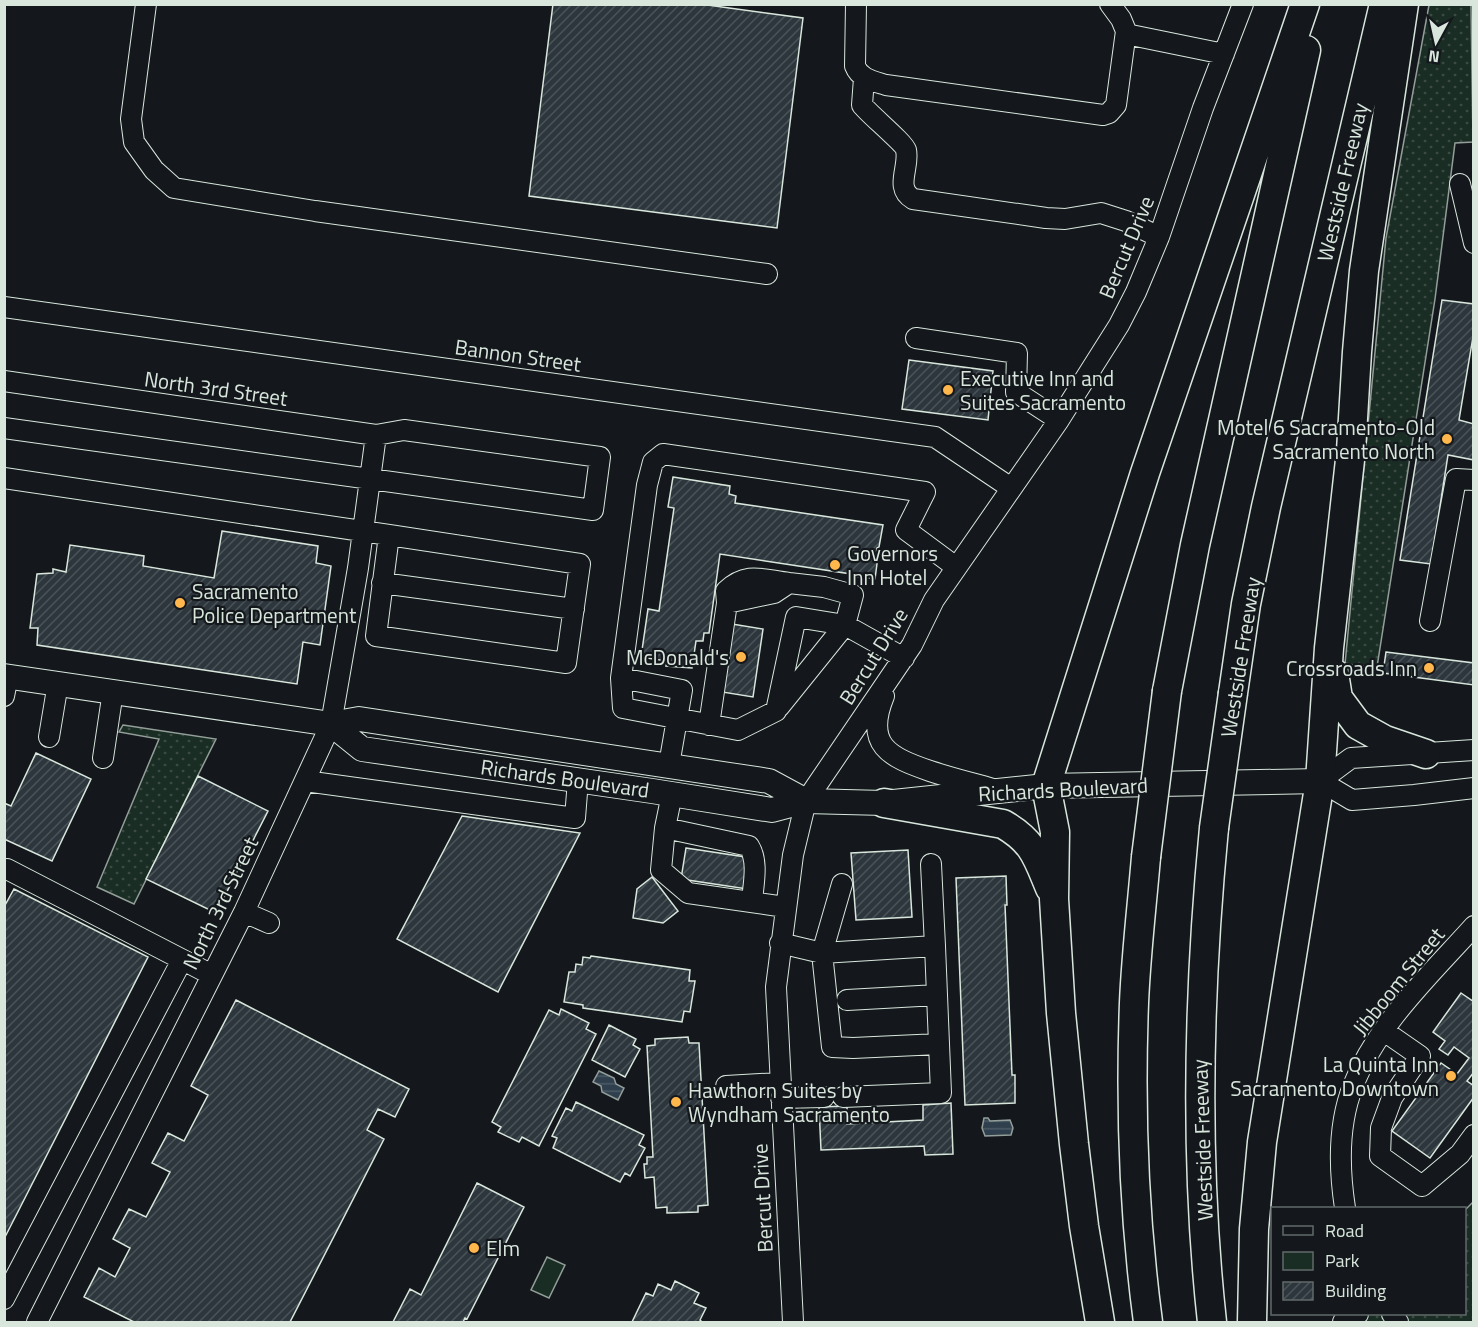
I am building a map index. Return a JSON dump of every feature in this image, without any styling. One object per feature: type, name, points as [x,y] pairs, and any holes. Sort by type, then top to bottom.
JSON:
[{"type":"highway","points":[[1100,1323],[1084,1226],[1074,1144],[1061,1013],[1054,899],[1055,832],[1046,786],[1145,473],[1305,4]]},
{"type":"highway","points":[[1148,1323],[1136,1197],[1133,1099],[1134,1001],[1146,857],[1167,691],[1195,545],[1317,4]]},
{"type":"highway","name":"Westside Freeway","points":[[1212,1323],[1201,1173],[1199,1085],[1205,915],[1214,828],[1246,604],[1266,507],[1384,4]]},
{"type":"highway","points":[[1252,1323],[1254,1229],[1262,1142],[1320,781],[1329,648],[1351,451],[1364,271],[1404,4]]},
{"type":"highway","points":[[1329,648],[1338,698],[1358,725],[1385,740],[1426,754]]},
{"type":"highway","points":[[884,803],[1003,824],[1019,833],[1029,843],[1037,857],[1054,899]]},
{"type":"main road","name":"Richards Boulevard","points":[[6,682],[58,683],[331,724],[359,719],[669,765],[769,781],[806,801]]},
{"type":"main road","name":"Richards Boulevard","points":[[331,724],[362,749],[772,810],[806,801],[884,803],[1046,786],[1320,781]]},
{"type":"street","points":[[146,4],[131,119],[134,142],[154,170],[174,188],[315,211],[768,274]]},
{"type":"street","points":[[856,4],[855,66],[864,78],[886,85],[1103,115],[1109,113],[1116,105],[1126,34],[1121,19],[1110,4]]},
{"type":"street","name":"Bercut Drive","points":[[793,1323],[776,987],[793,855],[806,801],[912,645],[934,600],[1059,420],[1119,325],[1160,237],[1203,108],[1243,4]]},
{"type":"street","points":[[1126,34],[1224,54]]},
{"type":"street","points":[[864,78],[862,105],[904,146],[906,152],[903,188],[913,199],[1046,218],[1065,219],[1101,213],[1126,221],[1160,237]]},
{"type":"street","points":[[1460,184],[1473,243]]},
{"type":"street","name":"Bannon Street","points":[[4,307],[935,437],[1011,488]]},
{"type":"street","points":[[916,338],[1017,353],[1016,392],[1059,420]]},
{"type":"street","name":"North 3rd Street","points":[[4,381],[376,435],[364,530],[331,724],[244,912],[37,1323]]},
{"type":"street","points":[[4,428],[592,510],[600,457],[404,430],[376,435]]},
{"type":"street","points":[[709,725],[727,603],[726,591],[734,583],[747,578],[825,587],[853,594],[845,625],[776,711],[738,730],[709,725],[623,708],[621,678],[647,484],[653,462],[663,454],[925,492],[906,530],[956,567]]},
{"type":"street","points":[[4,478],[364,530],[580,564],[566,663],[376,636],[389,535]]},
{"type":"street","points":[[1430,621],[1456,479],[1473,480]]},
{"type":"street","points":[[382,583],[574,609]]},
{"type":"street","points":[[776,711],[796,617],[845,625],[899,664],[881,704],[877,720],[878,732],[884,747],[903,762],[995,790]]},
{"type":"street","points":[[621,678],[682,690],[669,765]]},
{"type":"street","points":[[49,737],[58,683]]},
{"type":"street","points":[[102,758],[113,691]]},
{"type":"street","points":[[1473,750],[1351,758],[1320,781],[1352,800],[1473,788]]},
{"type":"street","points":[[305,781],[575,818],[578,780]]},
{"type":"street","points":[[672,794],[665,828],[661,870],[688,893],[785,908]]},
{"type":"street","points":[[665,828],[749,846],[753,853],[754,868],[752,902]]},
{"type":"street","points":[[726,1086],[834,1097],[940,1093],[931,864]]},
{"type":"street","points":[[7,869],[212,975]]},
{"type":"street","points":[[842,884],[822,953],[832,1047],[939,1044]]},
{"type":"street","points":[[244,912],[269,923]]},
{"type":"street","name":"Jibboom Street","points":[[1345,1207],[1341,1167],[1346,1113],[1353,1086],[1384,1030],[1473,926]]},
{"type":"street","points":[[780,943],[822,953],[935,945]]},
{"type":"street","points":[[4,1299],[182,960]]},
{"type":"street","points":[[847,1000],[937,995]]},
{"type":"street","points":[[1384,1030],[1420,1056],[1392,1098],[1381,1128],[1380,1156],[1422,1186],[1460,1154],[1473,1135]]},
{"type":"street","points":[[1343,1323],[1346,1317],[1355,1315]]},
{"type":"green space","points":[[1429,5],[1471,5],[1473,142],[1455,143],[1435,299],[1377,667],[1345,664],[1386,238]]},
{"type":"green space","points":[[123,725],[216,739],[134,904],[97,887],[159,739],[119,732]]},
{"type":"green space","points":[[1473,1202],[1473,1322],[1339,1322],[1348,1315],[1466,1315],[1466,1209]]},
{"type":"green space","points":[[547,1257],[565,1265],[549,1298],[531,1290]]},
{"type":"water","points":[[599,1071],[614,1078],[616,1084],[624,1088],[618,1100],[602,1092],[601,1086],[593,1082]]},
{"type":"water","points":[[984,1118],[990,1121],[1010,1120],[1013,1128],[1011,1135],[985,1136],[982,1128]]},
{"type":"building","points":[[553,4],[700,4],[803,18],[777,228],[529,196]]},
{"type":"building","name":"Motel 6 Sacramento-Old Sacramento North","points":[[1442,300],[1474,304],[1474,331],[1459,420],[1474,424],[1474,460],[1448,455],[1431,564],[1400,560]]},
{"type":"building","name":"Executive Inn and Suites Sacramento","points":[[909,360],[993,371],[988,420],[902,409]]},
{"type":"building","name":"Governors Inn Hotel","points":[[673,477],[730,486],[729,494],[736,496],[735,503],[883,525],[877,548],[875,579],[720,554],[709,633],[704,633],[703,641],[696,641],[692,668],[666,666],[667,661],[641,657],[648,609],[659,611],[674,508],[668,507]]},
{"type":"building","name":"Sacramento Police Department","points":[[222,531],[318,546],[316,563],[331,566],[320,645],[303,642],[297,684],[37,645],[38,628],[30,628],[37,574],[53,573],[53,569],[66,572],[70,545],[144,556],[143,566],[214,578]]},
{"type":"building","name":"McDonald's","points":[[732,624],[763,629],[753,697],[722,692]]},
{"type":"building","name":"Crossroads Inn","points":[[1386,652],[1474,663],[1474,685],[1383,673]]},
{"type":"building","points":[[36,753],[91,779],[52,861],[4,839],[4,803],[11,806]]},
{"type":"building","points":[[198,776],[268,811],[216,913],[146,879]]},
{"type":"building","points":[[462,816],[580,833],[498,992],[397,939]]},
{"type":"building","points":[[686,848],[752,858],[747,889],[681,879]]},
{"type":"building","points":[[908,850],[912,917],[856,920],[851,853]]},
{"type":"building","points":[[1006,876],[1007,905],[1005,905],[1015,1103],[965,1105],[956,878]]},
{"type":"building","points":[[652,877],[678,911],[663,923],[633,918],[637,889]]},
{"type":"building","points":[[14,889],[148,957],[4,1239],[4,907]]},
{"type":"building","name":"Hawthorn Suites by Wyndham Sacramento","points":[[591,956],[690,970],[689,981],[695,981],[690,1012],[684,1011],[682,1022],[583,1008],[583,1005],[564,1002],[569,972],[575,972],[576,964],[582,965],[583,957],[590,958]]},
{"type":"building","points":[[1461,993],[1474,1002],[1474,1072],[1467,1081],[1474,1086],[1474,1097],[1430,1158],[1392,1131],[1441,1063],[1457,1074],[1469,1058],[1454,1047],[1448,1055],[1439,1049],[1445,1041],[1433,1032]]},
{"type":"building","points":[[236,1000],[409,1089],[395,1117],[378,1109],[367,1130],[384,1139],[290,1322],[134,1322],[84,1297],[99,1268],[115,1277],[130,1248],[113,1239],[129,1209],[146,1217],[170,1172],[152,1163],[168,1133],[184,1141],[208,1095],[191,1086]]},
{"type":"building","points":[[561,1009],[589,1023],[586,1029],[596,1034],[539,1146],[522,1137],[519,1142],[498,1132],[501,1127],[492,1122],[549,1010],[559,1015]]},
{"type":"building","name":"Hawthorn Suites by Wyndham Sacramento","points":[[609,1025],[636,1039],[633,1045],[640,1049],[625,1077],[592,1060]]},
{"type":"building","name":"Hawthorn Suites by Wyndham Sacramento","points":[[688,1037],[689,1043],[699,1043],[708,1205],[698,1206],[698,1212],[667,1213],[667,1207],[656,1208],[654,1177],[645,1178],[644,1164],[647,1164],[647,1157],[653,1157],[647,1046],[655,1045],[655,1039]]},
{"type":"building","name":"Hawthorn Suites by Wyndham Sacramento","points":[[576,1102],[644,1135],[639,1145],[645,1148],[630,1176],[625,1173],[620,1182],[553,1148],[557,1138],[552,1136],[566,1108],[572,1111]]},
{"type":"building","points":[[951,1103],[953,1154],[925,1155],[924,1146],[821,1150],[819,1107],[847,1106],[847,1124],[923,1120],[923,1105]]},
{"type":"building","name":"Elm","points":[[477,1183],[524,1207],[467,1319],[465,1318],[463,1322],[393,1322],[410,1289],[421,1295]]},
{"type":"building","points":[[675,1281],[699,1293],[694,1303],[706,1308],[700,1320],[702,1322],[632,1322],[646,1293],[653,1296],[658,1284],[671,1290]]},
{"type":"place","name":"Executive Inn and Suites Sacramento","points":[[948,390]]},
{"type":"place","name":"Motel 6 Sacramento-Old Sacramento North","points":[[1447,439]]},
{"type":"place","name":"Governors Inn Hotel","points":[[835,565]]},
{"type":"place","name":"Sacramento Police Department","points":[[180,603]]},
{"type":"place","name":"McDonald's","points":[[741,657]]},
{"type":"place","name":"Crossroads Inn","points":[[1429,668]]},
{"type":"place","name":"La Quinta Inn Sacramento Downtown","points":[[1451,1076]]},
{"type":"place","name":"Hawthorn Suites by Wyndham Sacramento","points":[[676,1102]]},
{"type":"place","name":"Elm","points":[[474,1248]]}]
